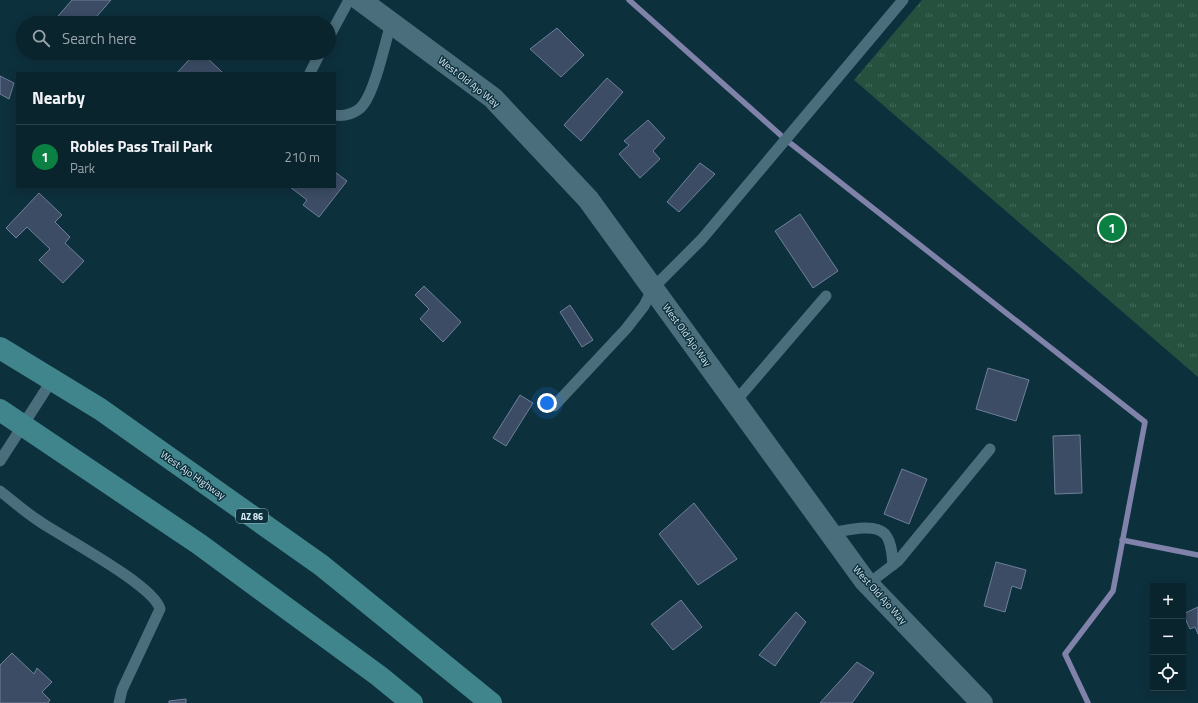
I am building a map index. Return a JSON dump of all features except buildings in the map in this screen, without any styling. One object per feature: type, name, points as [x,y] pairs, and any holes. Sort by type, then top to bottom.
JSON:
[{"type":"main road","name":"West Ajo Highway","points":[[0,348],[100,409],[321,565],[491,703]]},
{"type":"main road","points":[[0,410],[199,544],[379,676],[412,703]]},
{"type":"street","name":"West Old Ajo Way","points":[[360,0],[493,98],[588,199],[868,584],[982,703]]},
{"type":"lane","points":[[336,24],[349,0]]},
{"type":"lane","points":[[554,406],[626,329],[644,306],[653,288],[702,238],[903,0]]},
{"type":"lane","points":[[336,115],[352,114],[362,106],[371,87],[391,23]]},
{"type":"lane","points":[[310,72],[316,60]]},
{"type":"lane","points":[[735,402],[826,296]]},
{"type":"lane","points":[[0,461],[52,380]]},
{"type":"lane","points":[[868,584],[893,565],[927,527],[990,449]]},
{"type":"lane","points":[[0,491],[39,521],[74,541],[137,584],[159,603],[160,609],[122,690],[119,703]]},
{"type":"lane","points":[[830,533],[871,528],[886,534],[891,547],[893,565]]},
{"type":"green space","points":[[922,0],[1198,0],[1198,377],[854,80]]},
{"type":"waterway","points":[[629,0],[785,139],[1145,422],[1113,591],[1065,654],[1088,703]]},
{"type":"waterway","points":[[1122,540],[1198,555]]},
{"type":"place","name":"Robles Pass Trail Park","points":[[1112,228]]}]
